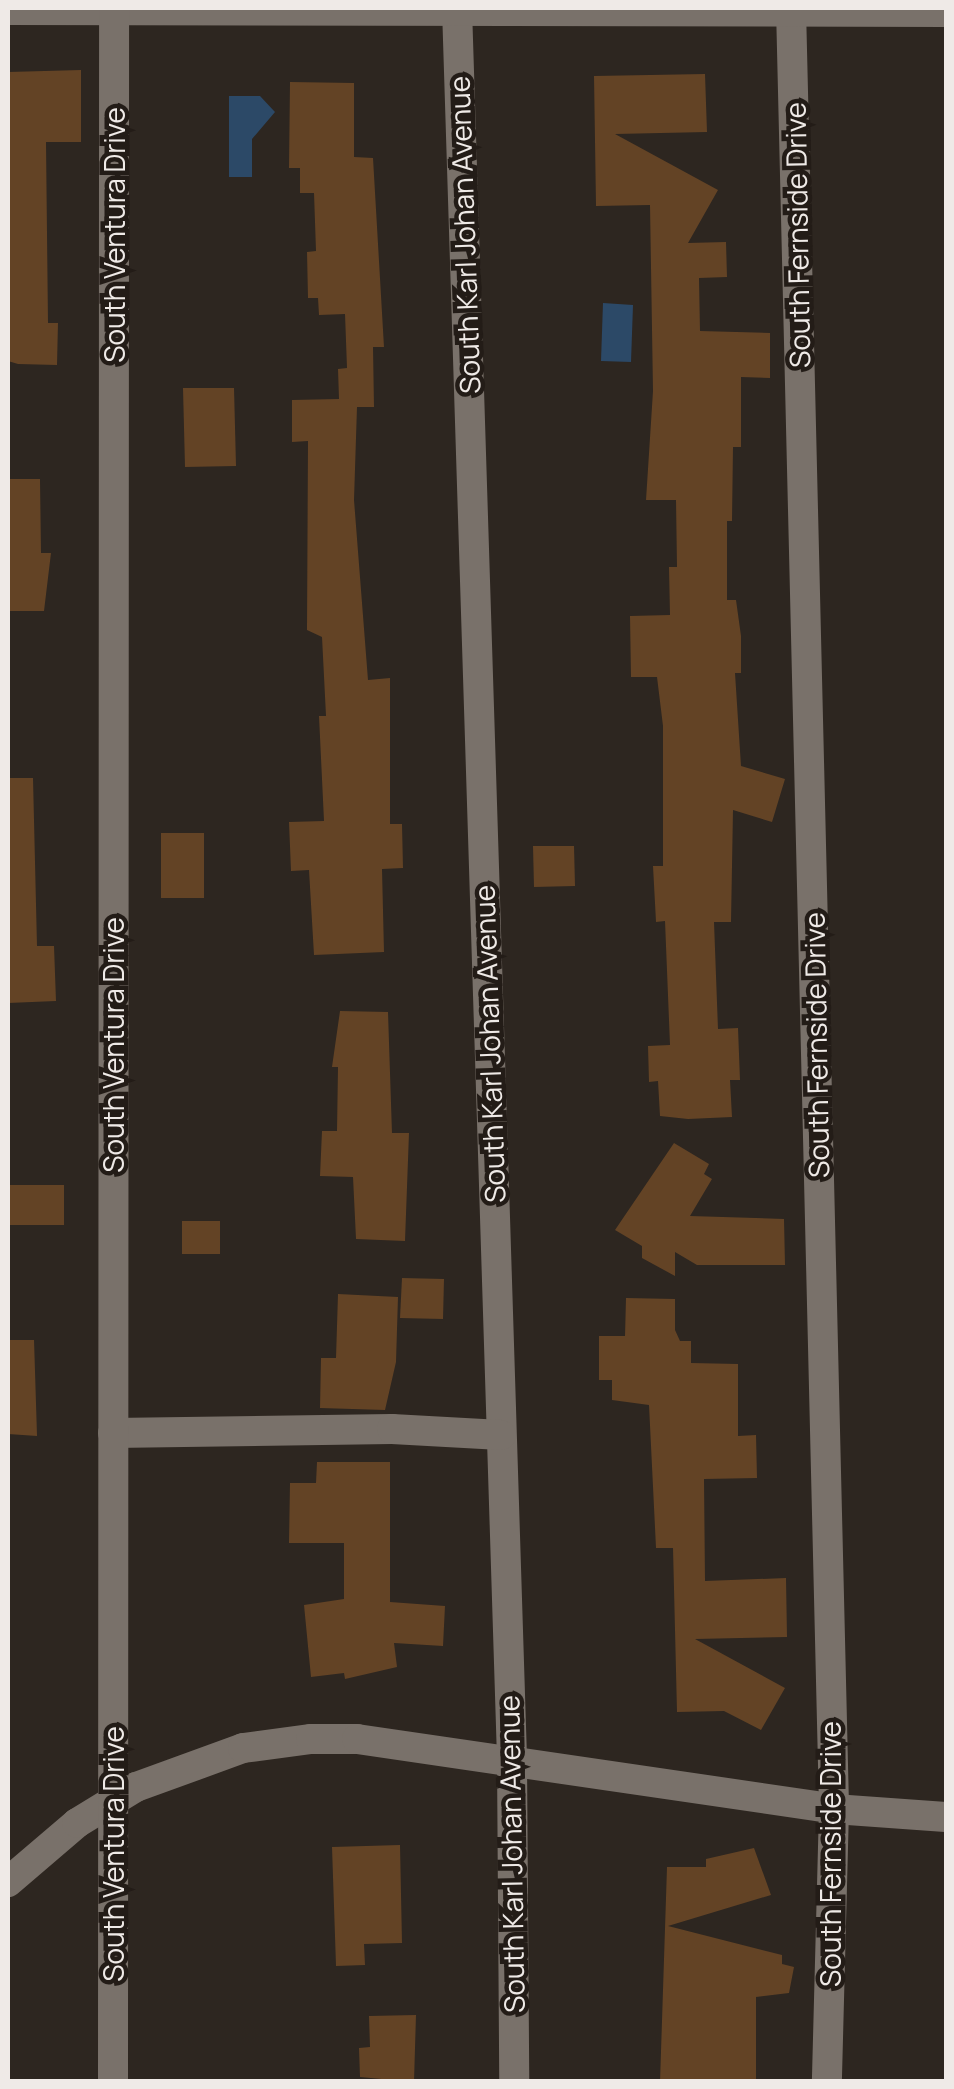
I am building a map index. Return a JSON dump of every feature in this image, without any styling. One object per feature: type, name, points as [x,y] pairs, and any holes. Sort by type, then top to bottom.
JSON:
[{"type":"street","name":"South Karl Johan Avenue","points":[[457,8],[512,1759],[514,2082]]},
{"type":"street","name":"South Ventura Drive","points":[[112,2082],[114,9]]},
{"type":"street","points":[[8,10],[946,12]]},
{"type":"street","name":"South Fernside Drive","points":[[791,10],[834,1808],[827,2082]]},
{"type":"street","points":[[113,1433],[392,1429],[502,1435]]},
{"type":"street","points":[[8,1882],[113,1800],[199,1761],[311,1740],[512,1759],[834,1808],[946,1817]]},
{"type":"water","points":[[229,96],[260,96],[275,112],[252,139],[252,177],[229,177]]},
{"type":"water","points":[[603,303],[633,305],[631,362],[601,361]]},
{"type":"building","points":[[81,70],[81,142],[46,142],[48,323],[58,323],[57,365],[18,364],[8,361],[8,72]]},
{"type":"building","points":[[705,74],[707,132],[615,134],[718,190],[688,243],[726,242],[727,277],[699,278],[700,331],[770,333],[770,378],[741,377],[741,447],[733,447],[732,521],[727,521],[727,600],[736,600],[741,636],[741,673],[735,673],[741,766],[785,779],[772,822],[733,810],[731,922],[714,922],[718,1029],[738,1028],[740,1080],[730,1080],[732,1117],[688,1119],[660,1116],[658,1081],[649,1082],[648,1046],[670,1045],[665,921],[656,922],[653,866],[663,866],[663,726],[657,677],[631,677],[630,616],[670,615],[669,567],[677,567],[676,500],[646,500],[653,391],[650,205],[596,206],[594,76]]},
{"type":"building","points":[[290,82],[354,83],[354,157],[373,158],[384,347],[373,347],[374,407],[357,407],[354,500],[368,680],[390,678],[390,824],[402,824],[403,868],[382,869],[384,952],[314,955],[309,870],[291,871],[289,822],[324,821],[319,716],[326,716],[322,637],[307,630],[308,441],[292,442],[292,400],[339,399],[338,369],[347,368],[345,314],[319,315],[318,298],[308,298],[307,252],[316,251],[314,193],[300,193],[300,168],[289,168]]},
{"type":"building","points":[[183,388],[234,388],[236,466],[185,467]]},
{"type":"building","points":[[10,479],[40,479],[41,553],[51,553],[44,611],[8,611]]},
{"type":"building","points":[[8,778],[33,778],[37,946],[54,946],[56,1001],[8,1003]]},
{"type":"building","points":[[161,833],[204,833],[204,898],[161,898]]},
{"type":"building","points":[[533,846],[574,846],[575,886],[534,887]]},
{"type":"building","points":[[340,1011],[388,1012],[392,1133],[409,1133],[405,1241],[356,1239],[353,1177],[320,1176],[322,1131],[337,1131],[338,1067],[332,1067]]},
{"type":"building","points":[[674,1143],[709,1164],[704,1174],[712,1179],[690,1216],[784,1219],[785,1265],[697,1265],[675,1252],[675,1276],[642,1258],[642,1246],[615,1230]]},
{"type":"building","points":[[8,1185],[64,1185],[64,1225],[8,1225]]},
{"type":"building","points":[[182,1221],[220,1221],[220,1254],[182,1254]]},
{"type":"building","points":[[402,1278],[444,1279],[443,1319],[400,1318]]},
{"type":"building","points":[[338,1294],[398,1297],[396,1362],[385,1410],[320,1408],[321,1358],[336,1358]]},
{"type":"building","points":[[626,1298],[675,1299],[675,1330],[680,1341],[691,1341],[691,1363],[738,1364],[738,1436],[756,1435],[757,1478],[704,1479],[705,1581],[786,1578],[787,1637],[695,1639],[785,1688],[761,1730],[724,1711],[677,1712],[673,1548],[656,1548],[649,1405],[612,1400],[612,1380],[599,1380],[599,1336],[625,1336]]},
{"type":"building","points":[[8,1340],[34,1340],[37,1436],[8,1434]]},
{"type":"building","points":[[317,1462],[390,1462],[390,1602],[445,1606],[443,1646],[394,1643],[397,1667],[345,1679],[344,1673],[311,1677],[304,1605],[344,1599],[344,1543],[289,1543],[290,1483],[316,1483]]},
{"type":"building","points":[[400,1845],[402,1943],[364,1944],[365,1965],[336,1966],[332,1847]]},
{"type":"building","points":[[754,1848],[771,1895],[668,1926],[782,1955],[782,1964],[794,1967],[789,1993],[756,1997],[756,2082],[660,2082],[667,1867],[706,1867],[706,1859]]},
{"type":"building","points":[[416,2015],[414,2082],[360,2077],[359,2048],[370,2047],[369,2016]]}]
